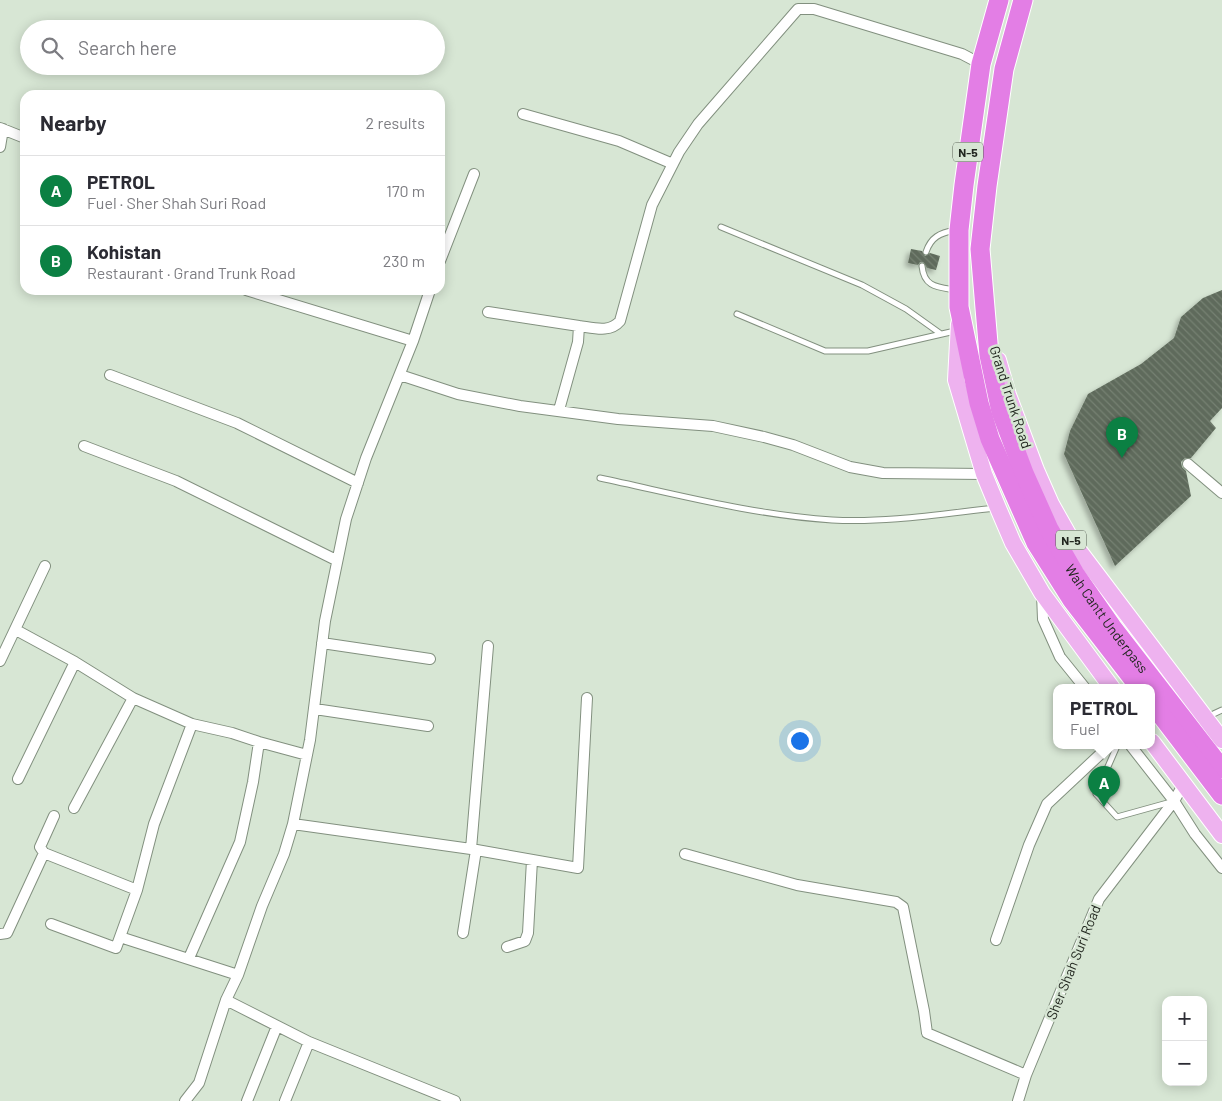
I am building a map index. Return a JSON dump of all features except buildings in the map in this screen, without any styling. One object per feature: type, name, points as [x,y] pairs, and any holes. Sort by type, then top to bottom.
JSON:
[{"type":"highway","name":"N-5","points":[[958,299],[958,230],[981,64],[999,0]]},
{"type":"highway","name":"Grand Trunk Road","points":[[984,307],[980,249],[986,186],[1004,69],[1023,0]]},
{"type":"highway","points":[[981,64],[1004,69]]},
{"type":"highway","name":"Wah Cantt Underpass","points":[[958,299],[979,403],[990,439],[1036,543],[1072,600],[1137,684]]},
{"type":"highway","name":"Wah Cantt Underpass","points":[[984,307],[989,354],[1001,412],[1024,473],[1049,529],[1075,574],[1112,627],[1222,769]]},
{"type":"highway","points":[[1155,707],[1222,795]]},
{"type":"main road","name":"N-5","points":[[958,299],[956,380],[984,474],[1013,543],[1042,593],[1109,684]]},
{"type":"main road","name":"Grand Trunk Road","points":[[984,307],[1008,395],[1051,504],[1073,543],[1222,740]]},
{"type":"main road","points":[[1155,746],[1222,835]]},
{"type":"street","points":[[488,312],[579,326],[607,329],[615,327],[620,321],[652,205],[674,164],[698,124],[798,9],[814,9],[851,20],[962,54],[981,64]]},
{"type":"street","points":[[523,114],[619,141],[674,164]]},
{"type":"street","points":[[0,147],[2,129],[20,136]]},
{"type":"street","points":[[445,247],[474,174]]},
{"type":"street","points":[[263,295],[413,340]]},
{"type":"street","points":[[185,1101],[198,1082],[226,1000],[238,975],[262,906],[284,854],[293,824],[307,756],[315,709],[322,644],[336,560],[346,519],[428,295]]},
{"type":"street","points":[[559,410],[578,342],[579,326]]},
{"type":"street","points":[[110,375],[237,423],[358,483]]},
{"type":"street","points":[[400,375],[458,394],[520,406],[618,419],[713,426],[764,436],[850,467],[883,473],[984,474]]},
{"type":"street","points":[[84,446],[176,481],[336,560]]},
{"type":"street","points":[[1188,464],[1222,494]]},
{"type":"street","points":[[0,661],[3,649],[16,630],[45,566]]},
{"type":"street","points":[[1042,593],[1043,619],[1060,657],[1082,684]]},
{"type":"street","points":[[16,630],[75,662],[133,698],[192,724],[232,733],[307,756]]},
{"type":"street","points":[[322,644],[430,659]]},
{"type":"street","points":[[463,932],[473,850],[488,646]]},
{"type":"street","points":[[18,779],[75,662]]},
{"type":"street","points":[[74,808],[133,698]]},
{"type":"street","points":[[293,824],[473,850],[578,868],[587,698]]},
{"type":"street","points":[[315,709],[428,726]]},
{"type":"street","points":[[51,924],[116,948],[137,890],[154,824],[192,724]]},
{"type":"street","points":[[188,958],[240,842],[253,782],[259,742]]},
{"type":"street","points":[[996,940],[1029,845],[1047,804],[1106,749]]},
{"type":"street","points":[[1133,749],[1174,801],[1195,834],[1222,868]]},
{"type":"street","name":"Sher Shah Suri Road","points":[[1018,1101],[1026,1075],[1099,899],[1174,801],[1183,785]]},
{"type":"street","points":[[54,816],[40,847],[44,853],[137,890]]},
{"type":"street","points":[[0,934],[7,933],[44,853]]},
{"type":"street","points":[[685,854],[797,885],[896,902],[902,907],[924,1010],[927,1033],[1026,1075]]},
{"type":"street","points":[[507,947],[525,942],[528,932],[532,860]]},
{"type":"street","points":[[120,936],[238,975]]},
{"type":"street","points":[[226,1000],[309,1042],[452,1100]]},
{"type":"street","points":[[247,1101],[277,1026]]},
{"type":"street","points":[[285,1101],[309,1042]]},
{"type":"lane","points":[[721,227],[862,285],[906,309],[941,334]]},
{"type":"lane","points":[[926,252],[928,244],[935,237],[958,230]]},
{"type":"lane","points":[[922,266],[923,276],[929,283],[958,299]]},
{"type":"lane","points":[[737,314],[825,351],[868,351],[958,330]]},
{"type":"lane","points":[[600,478],[752,510],[832,520],[902,519],[998,508]]},
{"type":"lane","points":[[1206,718],[1222,710]]},
{"type":"lane","points":[[1116,749],[1096,794],[1117,817],[1174,801]]},
{"type":"place","name":"Kohistan","points":[[1122,458]]},
{"type":"place","name":"PETROL","points":[[1104,807]]}]
